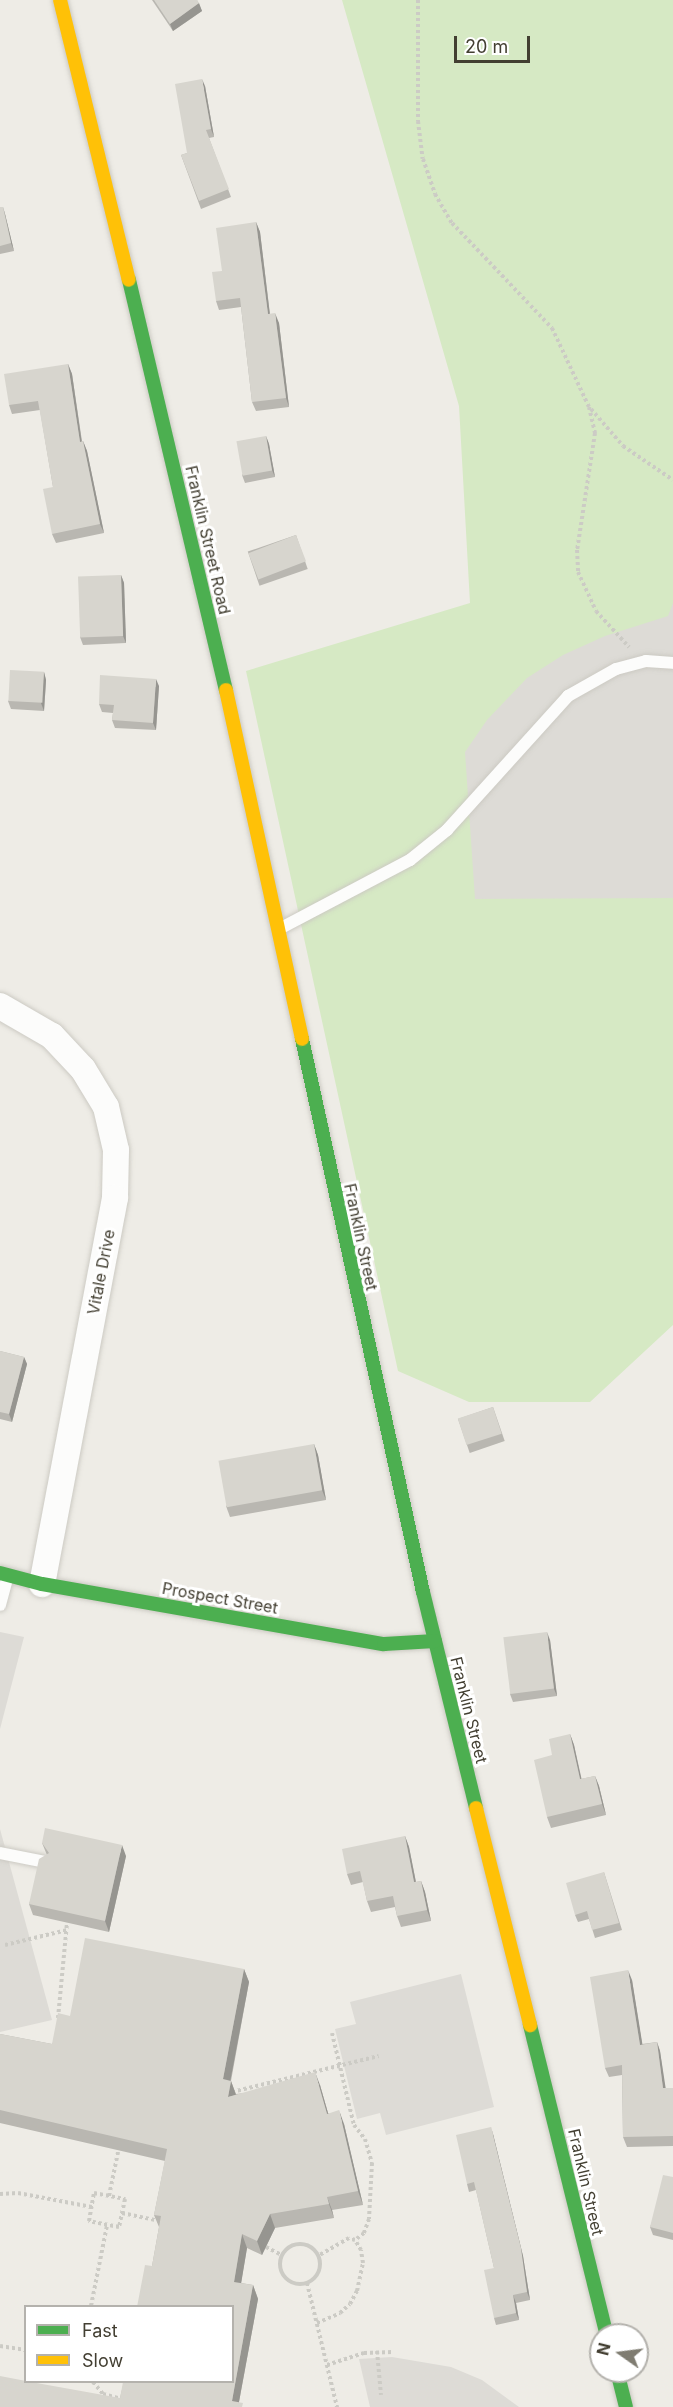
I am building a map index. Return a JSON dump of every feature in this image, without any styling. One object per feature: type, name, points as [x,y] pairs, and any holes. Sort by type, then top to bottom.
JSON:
[{"type":"street","name":"Franklin Street Road","points":[[60,0],[197,559],[312,1090]]},
{"type":"street","name":"Vitale Drive","points":[[0,1006],[52,1036],[83,1069],[106,1107],[116,1149],[115,1198],[42,1584]]},
{"type":"street","name":"Franklin Street","points":[[312,1090],[435,1641],[604,2323]]},
{"type":"street","name":"Prospect Street","points":[[4,1573],[42,1584],[384,1644],[435,1641]]},
{"type":"street","points":[[619,2383],[626,2407]]},
{"type":"lane","points":[[278,930],[410,860],[447,830],[568,696],[616,669],[646,661],[673,663]]},
{"type":"lane","points":[[0,1605],[4,1573]]},
{"type":"lane","points":[[0,1853],[45,1862]]},
{"type":"path","points":[[418,0],[418,122],[423,159],[435,194],[452,223],[552,328],[589,406],[595,433],[578,550],[578,572],[596,611],[613,633],[646,661]]},
{"type":"path","points":[[589,406],[623,446],[673,480]]},
{"type":"path","points":[[57,2027],[67,1923]]},
{"type":"path","points":[[5,1945],[67,1929]]},
{"type":"path","points":[[319,2256],[342,2241],[355,2240],[363,2233],[369,2219],[372,2163],[365,2139],[354,2125],[332,2033]]},
{"type":"path","points":[[228,2093],[379,2056]]},
{"type":"path","points":[[296,2077],[298,2084]]},
{"type":"path","points":[[252,2087],[255,2095]]},
{"type":"path","points":[[244,2098],[246,2089]]},
{"type":"path","points":[[110,2196],[118,2152]]},
{"type":"path","points":[[0,2194],[18,2193],[92,2207]]},
{"type":"path","points":[[94,2193],[110,2196],[125,2199],[119,2227],[89,2221],[94,2193]]},
{"type":"path","points":[[122,2213],[160,2221]]},
{"type":"path","points":[[91,2305],[107,2225]]},
{"type":"path","points":[[316,2323],[340,2313],[357,2291],[363,2263],[355,2240]]},
{"type":"path","points":[[304,2244],[319,2256],[318,2274],[307,2283],[287,2280],[280,2268],[282,2255],[291,2246],[304,2244]]},
{"type":"path","points":[[266,2247],[282,2255]]},
{"type":"path","points":[[307,2283],[337,2407]]},
{"type":"path","points":[[0,2346],[24,2350]]},
{"type":"path","points":[[377,2352],[381,2395]]},
{"type":"path","points":[[327,2365],[349,2356],[393,2352]]},
{"type":"path","points":[[94,2383],[103,2394],[122,2398],[132,2407]]},
{"type":"green space","points":[[342,0],[673,0],[673,1325],[590,1402],[469,1402],[398,1371],[246,671],[470,603],[459,406]]},
{"type":"shaded area","points":[[673,603],[673,898],[475,899],[465,752],[487,720],[527,678],[563,655],[605,636],[668,616]]},
{"type":"shaded area","points":[[0,1632],[24,1637],[0,1729]]},
{"type":"shaded area","points":[[0,1829],[52,2020],[0,2032]]},
{"type":"shaded area","points":[[461,1974],[494,2107],[386,2135],[380,2113],[357,2119],[335,2029],[356,2024],[350,2002]]},
{"type":"shaded area","points":[[392,2357],[451,2367],[482,2380],[519,2407],[370,2407],[359,2359]]},
{"type":"building","points":[[154,0],[197,0],[199,3],[170,24]]},
{"type":"building","points":[[202,79],[211,129],[206,130],[229,189],[199,201],[181,155],[187,153],[175,84]]},
{"type":"building","points":[[0,207],[3,207],[11,243],[0,246]]},
{"type":"building","points":[[256,222],[268,314],[275,313],[286,398],[252,402],[240,298],[216,301],[212,272],[222,271],[216,228]]},
{"type":"building","points":[[68,364],[80,442],[83,441],[100,524],[52,534],[43,489],[53,487],[38,401],[9,405],[4,374]]},
{"type":"building","points":[[266,436],[272,470],[243,476],[236,441]]},
{"type":"building","points":[[296,535],[306,561],[258,579],[248,553]]},
{"type":"building","points":[[121,575],[123,636],[80,637],[78,577]]},
{"type":"building","points":[[10,670],[44,672],[42,703],[8,701]]},
{"type":"building","points":[[100,675],[156,679],[153,723],[112,720],[114,705],[99,704]]},
{"type":"building","points":[[0,1351],[24,1357],[9,1414],[0,1412]]},
{"type":"building","points":[[493,1407],[502,1434],[466,1445],[458,1418]]},
{"type":"building","points":[[314,1444],[322,1490],[227,1507],[218,1461]]},
{"type":"building","points":[[547,1632],[554,1689],[510,1694],[503,1637]]},
{"type":"building","points":[[570,1734],[580,1779],[595,1776],[602,1804],[547,1817],[534,1760],[552,1755],[549,1739]]},
{"type":"building","points":[[45,1828],[122,1845],[105,1921],[29,1904],[39,1859],[49,1853],[42,1843]]},
{"type":"building","points":[[405,1836],[414,1882],[421,1881],[427,1910],[397,1916],[393,1896],[367,1901],[360,1871],[347,1874],[342,1849]]},
{"type":"building","points":[[604,1872],[619,1923],[592,1930],[587,1911],[575,1915],[566,1883]]},
{"type":"building","points":[[85,1938],[244,1969],[223,2079],[231,2081],[228,2097],[315,2072],[327,2114],[339,2110],[358,2191],[327,2197],[329,2204],[270,2214],[257,2241],[242,2234],[234,2282],[253,2285],[232,2401],[243,2403],[242,2407],[0,2407],[0,2376],[24,2381],[24,2383],[37,2383],[120,2398],[123,2383],[234,2383],[234,2305],[137,2305],[145,2265],[152,2266],[161,2216],[154,2215],[167,2149],[0,2110],[0,2034],[52,2044],[58,2013],[70,2016]]},
{"type":"building","points":[[628,1970],[640,2045],[657,2042],[663,2088],[673,2088],[673,2136],[623,2137],[622,2065],[605,2068],[590,1977]]},
{"type":"building","points":[[491,2127],[521,2248],[527,2292],[513,2295],[516,2313],[494,2318],[484,2270],[494,2268],[474,2182],[467,2184],[456,2135]]},
{"type":"building","points":[[663,2175],[673,2177],[673,2233],[650,2227]]},
{"type":"traffic: fast","points":[[129,280],[226,690]]},
{"type":"traffic: fast","points":[[302,1039],[423,1592],[476,1808]]},
{"type":"traffic: fast","points":[[0,1573],[42,1584],[384,1644],[435,1641]]},
{"type":"traffic: fast","points":[[530,2025],[604,2323]]},
{"type":"traffic: fast","points":[[620,2383],[626,2407]]},
{"type":"traffic: slow","points":[[60,0],[129,280]]},
{"type":"traffic: slow","points":[[226,690],[302,1039]]},
{"type":"traffic: slow","points":[[476,1808],[530,2025]]}]
